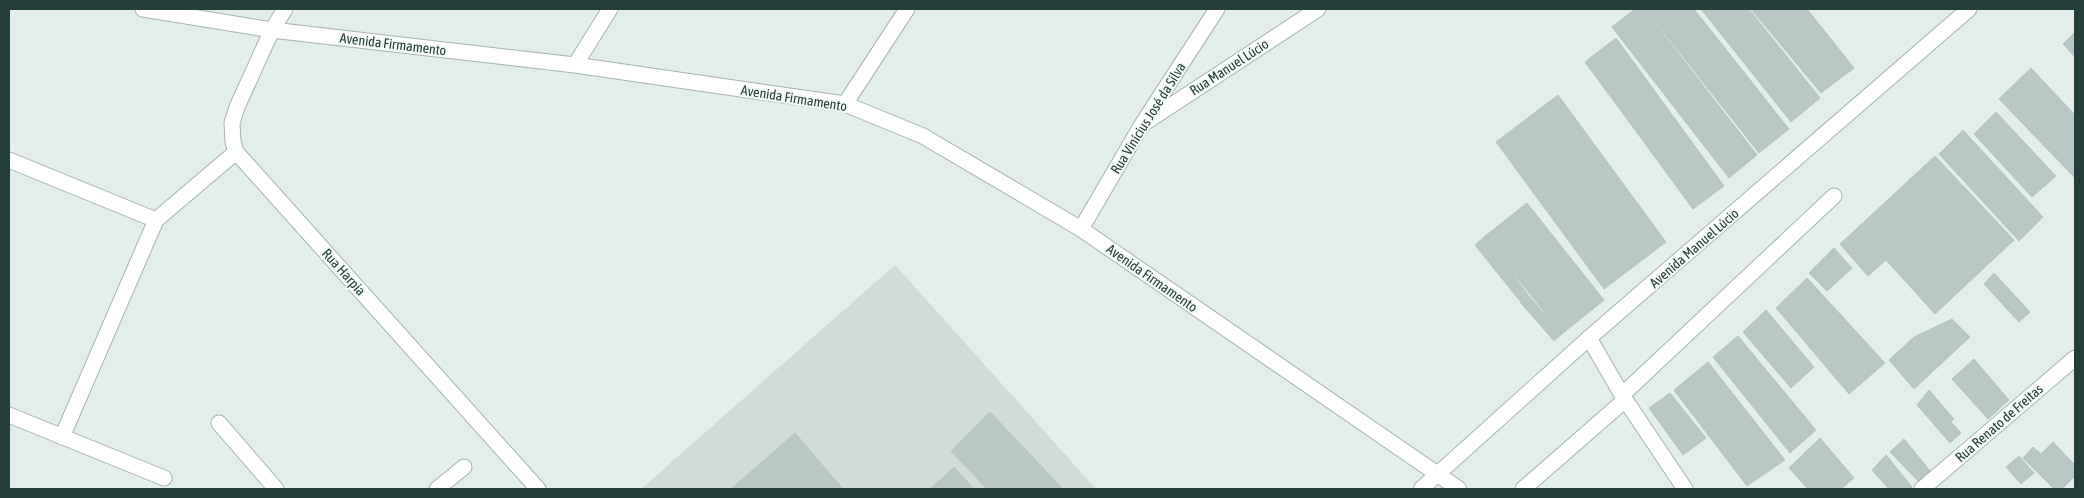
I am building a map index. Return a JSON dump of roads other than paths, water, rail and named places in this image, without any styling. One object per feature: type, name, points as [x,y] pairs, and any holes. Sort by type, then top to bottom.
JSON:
[{"type":"street","name":"Avenida Firmamento","points":[[143,9],[272,30],[575,65],[845,104],[923,136],[1081,229],[1459,489]]},
{"type":"street","points":[[62,437],[156,220],[236,152],[233,142],[232,123],[237,107],[272,30],[286,9]]},
{"type":"street","points":[[575,65],[610,9]]},
{"type":"street","points":[[845,104],[907,9]]},
{"type":"street","name":"Rua Vinícius José da Silva","points":[[1081,229],[1141,126],[1217,9]]},
{"type":"street","name":"Rua Manuel Lúcio","points":[[1141,126],[1318,9]]},
{"type":"street","name":"Avenida Manuel Lúcio","points":[[1421,489],[1589,338],[1969,9]]},
{"type":"street","name":"Rua Harpia","points":[[236,152],[538,489]]},
{"type":"street","points":[[9,160],[156,220]]},
{"type":"street","points":[[1523,489],[1624,397],[1834,196]]},
{"type":"street","points":[[1589,338],[1624,397],[1685,489]]},
{"type":"street","name":"Rua Renato de Freitas","points":[[1922,489],[2075,358]]},
{"type":"street","points":[[9,415],[164,478]]},
{"type":"street","points":[[219,423],[276,489]]},
{"type":"street","points":[[437,489],[464,466]]}]
